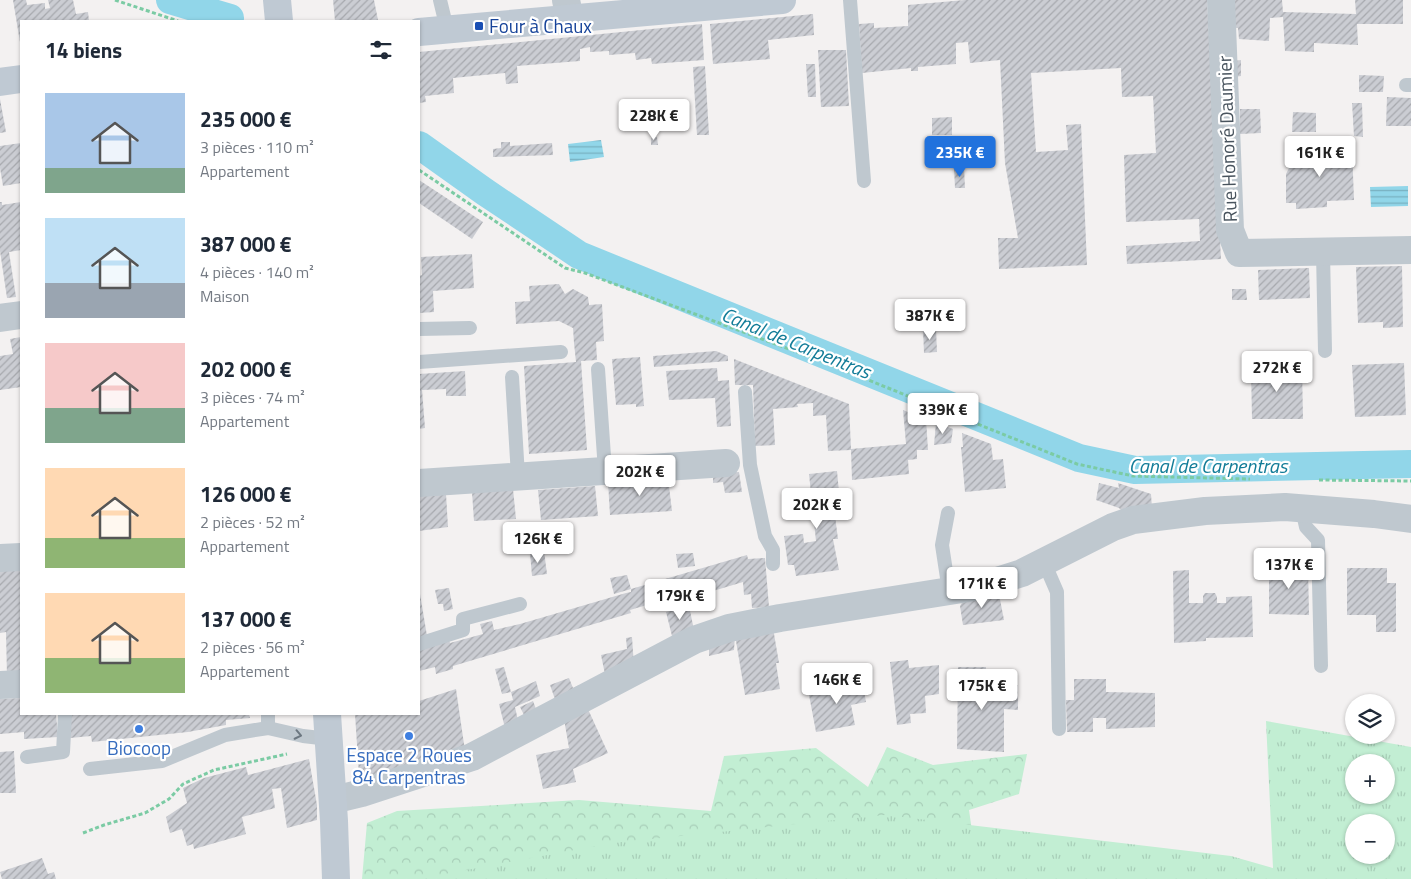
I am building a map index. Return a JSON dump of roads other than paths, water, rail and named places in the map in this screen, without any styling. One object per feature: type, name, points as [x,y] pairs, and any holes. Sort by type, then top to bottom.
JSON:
[{"type":"main road","points":[[277,0],[279,20]]},
{"type":"main road","points":[[420,32],[568,10],[782,0]]},
{"type":"main road","points":[[0,82],[20,79]]},
{"type":"main road","points":[[328,726],[334,811],[336,879]]},
{"type":"street","name":"Rue Honoré Daumier","points":[[1221,0],[1230,230],[1239,254],[1411,250]]},
{"type":"street","points":[[0,318],[20,315]]},
{"type":"street","points":[[420,483],[738,464]]},
{"type":"street","points":[[334,811],[362,793],[472,758],[694,640],[729,628],[981,586],[1022,573],[1113,527],[1133,520],[1205,510],[1284,507],[1411,519]]},
{"type":"street","points":[[0,558],[20,557]]},
{"type":"street","points":[[0,685],[20,684]]},
{"type":"lane","points":[[440,0],[447,29]]},
{"type":"lane","points":[[850,0],[864,181]]},
{"type":"lane","points":[[1323,252],[1325,351]]},
{"type":"lane","points":[[420,329],[470,328]]},
{"type":"lane","points":[[420,362],[560,352]]},
{"type":"lane","points":[[598,369],[605,471]]},
{"type":"lane","points":[[512,377],[518,476]]},
{"type":"lane","points":[[745,392],[738,464],[764,536],[773,550],[773,564]]},
{"type":"lane","points":[[1302,509],[1306,527],[1318,540],[1321,666]]},
{"type":"lane","points":[[948,513],[942,545],[949,591]]},
{"type":"lane","points":[[1044,562],[1057,592],[1059,729]]},
{"type":"lane","points":[[420,644],[463,630],[463,619],[520,604]]},
{"type":"lane","points":[[27,757],[63,752],[65,715]]},
{"type":"lane","points":[[268,715],[268,728]]},
{"type":"lane","points":[[90,769],[162,760],[225,735],[268,728],[303,736],[328,726]]},
{"type":"water","points":[[601,140],[604,157],[570,162],[568,144]]},
{"type":"water","points":[[1408,186],[1408,206],[1371,207],[1370,187]]},
{"type":"waterway","name":"Canal de Carpentras","points":[[170,0],[230,18]]},
{"type":"waterway","name":"Canal de Carpentras","points":[[420,146],[579,255],[1079,458],[1135,470],[1411,464]]},
{"type":"place","name":"Four à Chaux","points":[[479,26]]},
{"type":"place","name":"Biocoop","points":[[139,729]]},
{"type":"place","name":"Espace 2 Roues 84 Carpentras","points":[[409,736]]}]
